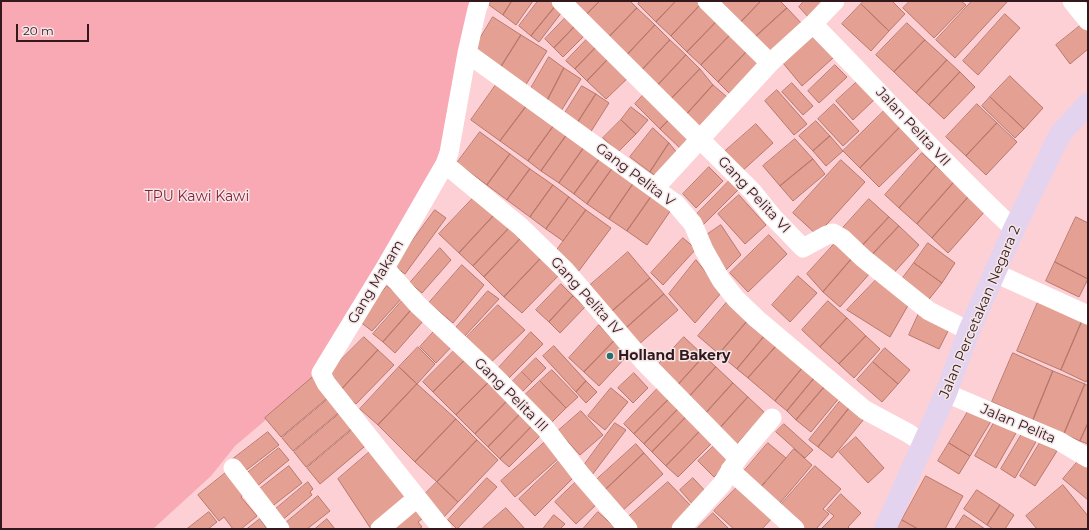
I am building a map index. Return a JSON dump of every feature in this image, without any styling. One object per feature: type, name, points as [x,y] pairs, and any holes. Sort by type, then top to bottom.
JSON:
[{"type":"street","name":"Gang Makam","points":[[442,529],[326,383],[321,373],[385,268],[445,164],[449,153],[467,53],[480,1]]},
{"type":"street","name":"Gang Pelita VI","points":[[562,1],[702,139],[752,191],[802,248],[833,233],[842,238],[863,258],[930,311],[967,330]]},
{"type":"street","points":[[707,1],[770,63]]},
{"type":"street","points":[[655,188],[702,139],[770,63],[813,24],[835,1]]},
{"type":"street","points":[[1072,1],[1088,21]]},
{"type":"street","name":"Jalan Pelita VII","points":[[813,24],[952,169],[1011,226]]},
{"type":"street","name":"Gang Pelita V","points":[[467,53],[676,204],[693,224],[704,250],[721,280],[736,299],[757,319],[865,410],[908,433],[923,443]]},
{"type":"street","name":"Jalan Percetakan Negara 2","points":[[885,529],[946,393],[967,330],[995,273],[1011,226],[1060,134],[1088,104]]},
{"type":"street","name":"Gang Pelita IV","points":[[445,164],[521,227],[565,270],[734,464],[795,529]]},
{"type":"street","name":"Gang Pelita III","points":[[385,268],[417,304],[495,377],[545,428],[582,476],[628,529]]},
{"type":"street","points":[[995,273],[1088,315]]},
{"type":"street","name":"Jalan Pelita","points":[[946,393],[1060,441],[1088,458]]},
{"type":"street","points":[[681,529],[722,484],[734,464],[772,418]]},
{"type":"street","points":[[233,468],[280,529]]},
{"type":"street","points":[[380,529],[418,498]]},
{"type":"green space","name":"TPU Kawi Kawi","points":[[1,1],[480,1],[449,153],[321,373],[235,446],[211,476],[153,529],[1,529]]},
{"type":"building","points":[[491,1],[512,1],[503,15],[489,5]]},
{"type":"building","points":[[512,1],[533,1],[516,25],[503,15]]},
{"type":"building","points":[[538,1],[556,1],[558,3],[531,36],[519,26]]},
{"type":"building","points":[[568,1],[600,1],[584,17]]},
{"type":"building","points":[[600,1],[630,1],[637,8],[608,38],[584,17]]},
{"type":"building","points":[[640,1],[676,1],[656,22],[638,4]]},
{"type":"building","points":[[676,1],[700,1],[702,3],[671,36],[656,22]]},
{"type":"building","points":[[724,1],[761,1],[739,24],[720,4]]},
{"type":"building","points":[[761,1],[780,1],[787,8],[753,39],[739,24]]},
{"type":"building","points":[[804,1],[825,1],[810,19],[799,7]]},
{"type":"building","points":[[864,1],[892,1],[905,14],[889,31],[861,4]]},
{"type":"building","points":[[910,1],[961,1],[966,5],[934,38],[903,8]]},
{"type":"building","points":[[972,1],[1008,1],[955,58],[936,40]]},
{"type":"building","points":[[558,3],[565,8],[539,42],[531,36]]},
{"type":"building","points":[[702,3],[719,19],[687,52],[671,36]]},
{"type":"building","points":[[861,4],[889,31],[871,51],[842,24]]},
{"type":"building","points":[[637,8],[655,25],[626,56],[608,38]]},
{"type":"building","points":[[787,8],[803,25],[771,57],[753,39]]},
{"type":"building","points":[[571,12],[580,21],[554,48],[545,39]]},
{"type":"building","points":[[1005,14],[1020,28],[978,75],[963,61]]},
{"type":"building","points":[[493,17],[521,35],[499,70],[472,52]]},
{"type":"building","points":[[719,19],[732,33],[701,65],[687,52]]},
{"type":"building","points":[[580,21],[589,31],[563,57],[554,48]]},
{"type":"building","points":[[1085,22],[1088,26],[1088,49],[1070,64],[1056,45]]},
{"type":"building","points":[[907,23],[925,40],[894,72],[876,55]]},
{"type":"building","points":[[655,25],[670,40],[641,71],[626,56]]},
{"type":"building","points":[[732,33],[749,49],[718,82],[701,65]]},
{"type":"building","points":[[592,34],[600,43],[575,69],[566,61]]},
{"type":"building","points":[[521,35],[547,51],[525,86],[499,70]]},
{"type":"building","points":[[812,36],[833,58],[802,86],[783,63]]},
{"type":"building","points":[[670,40],[686,55],[657,86],[641,71]]},
{"type":"building","points":[[925,40],[947,60],[916,93],[894,72]]},
{"type":"building","points":[[600,43],[612,55],[587,81],[575,69]]},
{"type":"building","points":[[749,49],[763,62],[731,95],[718,82]]},
{"type":"building","points":[[612,55],[632,74],[606,99],[587,81]]},
{"type":"building","points":[[686,55],[700,69],[671,99],[657,86]]},
{"type":"building","points":[[549,57],[564,68],[547,101],[530,90]]},
{"type":"building","points":[[947,60],[960,72],[929,105],[916,93]]},
{"type":"building","points":[[835,65],[847,77],[819,103],[808,91]]},
{"type":"building","points":[[564,68],[581,79],[561,111],[547,101]]},
{"type":"building","points":[[700,69],[713,85],[686,115],[671,99]]},
{"type":"building","points":[[960,72],[975,87],[944,119],[929,105]]},
{"type":"building","points":[[1010,76],[1043,108],[1024,129],[990,97]]},
{"type":"building","points":[[859,80],[875,99],[853,120],[836,101]]},
{"type":"building","points":[[498,82],[528,104],[500,141],[471,120]]},
{"type":"building","points":[[792,83],[813,106],[803,115],[782,92]]},
{"type":"building","points":[[713,85],[727,97],[699,128],[686,115]]},
{"type":"building","points":[[582,86],[596,94],[576,125],[563,116]]},
{"type":"building","points":[[777,90],[807,124],[794,135],[765,101]]},
{"type":"building","points":[[646,92],[672,117],[660,129],[635,104]]},
{"type":"building","points":[[596,94],[609,103],[590,133],[576,125]]},
{"type":"building","points":[[990,97],[1024,129],[1015,138],[982,106]]},
{"type":"building","points":[[528,104],[555,124],[528,161],[500,141]]},
{"type":"building","points":[[834,104],[859,131],[843,146],[818,119]]},
{"type":"building","points":[[977,104],[997,123],[966,156],[946,137]]},
{"type":"building","points":[[631,107],[648,120],[636,134],[621,120]]},
{"type":"building","points":[[886,109],[902,125],[860,168],[843,151]]},
{"type":"building","points":[[672,117],[694,139],[683,151],[660,129]]},
{"type":"building","points":[[621,120],[636,134],[618,152],[603,138]]},
{"type":"building","points":[[816,121],[830,136],[813,151],[799,136]]},
{"type":"building","points":[[997,123],[1017,142],[986,175],[966,156]]},
{"type":"building","points":[[555,124],[568,133],[541,171],[528,161]]},
{"type":"building","points":[[756,124],[773,143],[740,173],[723,153]]},
{"type":"building","points":[[902,125],[922,145],[879,187],[860,168]]},
{"type":"building","points":[[653,128],[669,143],[650,172],[630,157]]},
{"type":"building","points":[[480,132],[510,154],[487,185],[457,163]]},
{"type":"building","points":[[568,133],[585,146],[559,183],[541,171]]},
{"type":"building","points":[[830,136],[843,151],[826,166],[813,151]]},
{"type":"building","points":[[795,139],[813,159],[780,186],[763,166]]},
{"type":"building","points":[[669,143],[678,154],[662,180],[650,172]]},
{"type":"building","points":[[585,146],[601,157],[574,194],[559,183]]},
{"type":"building","points":[[922,153],[936,166],[899,208],[885,195]]},
{"type":"building","points":[[510,154],[530,169],[507,200],[487,185]]},
{"type":"building","points":[[601,157],[614,166],[587,204],[574,194]]},
{"type":"building","points":[[813,159],[825,174],[793,201],[780,186]]},
{"type":"building","points":[[841,160],[865,182],[817,235],[793,213]]},
{"type":"building","points":[[614,166],[635,181],[609,219],[587,204]]},
{"type":"building","points":[[936,166],[954,182],[917,224],[899,208]]},
{"type":"building","points":[[709,167],[723,181],[696,208],[683,194]]},
{"type":"building","points":[[530,169],[553,185],[530,217],[507,200]]},
{"type":"building","points":[[732,178],[741,187],[703,225],[694,217]]},
{"type":"building","points":[[635,181],[653,194],[627,231],[609,219]]},
{"type":"building","points":[[954,182],[970,195],[932,238],[917,224]]},
{"type":"building","points":[[553,185],[569,197],[546,229],[530,217]]},
{"type":"building","points":[[477,194],[497,212],[459,253],[439,234]]},
{"type":"building","points":[[653,194],[673,207],[647,245],[627,231]]},
{"type":"building","points":[[739,195],[766,225],[745,244],[718,214]]},
{"type":"building","points":[[970,195],[986,210],[948,253],[932,238]]},
{"type":"building","points":[[569,197],[586,210],[563,241],[546,229]]},
{"type":"building","points":[[869,199],[889,217],[860,248],[841,230]]},
{"type":"building","points":[[435,210],[446,218],[405,274],[394,266]]},
{"type":"building","points":[[586,210],[611,228],[578,272],[554,254]]},
{"type":"building","points":[[497,212],[511,226],[473,266],[459,253]]},
{"type":"building","points":[[889,217],[899,226],[870,257],[860,248]]},
{"type":"building","points":[[1076,217],[1088,223],[1088,279],[1055,262]]},
{"type":"building","points":[[721,225],[741,255],[725,271],[705,236]]},
{"type":"building","points":[[511,226],[522,237],[484,277],[473,266]]},
{"type":"building","points":[[899,226],[919,245],[891,276],[870,257]]},
{"type":"building","points":[[769,235],[787,254],[748,292],[730,273]]},
{"type":"building","points":[[522,237],[543,256],[504,297],[484,277]]},
{"type":"building","points":[[683,238],[696,249],[663,285],[651,273]]},
{"type":"building","points":[[837,241],[854,256],[823,292],[807,274]]},
{"type":"building","points":[[928,243],[955,263],[942,283],[914,263]]},
{"type":"building","points":[[440,248],[451,260],[422,293],[410,283]]},
{"type":"building","points":[[628,252],[650,278],[610,313],[588,287]]},
{"type":"building","points":[[543,256],[561,273],[522,313],[504,297]]},
{"type":"building","points":[[854,256],[871,272],[840,307],[823,292]]},
{"type":"building","points":[[696,260],[722,292],[695,323],[669,294]]},
{"type":"building","points":[[1055,262],[1088,279],[1079,297],[1046,281]]},
{"type":"building","points":[[914,263],[942,283],[926,303],[899,283]]},
{"type":"building","points":[[462,265],[484,285],[453,323],[429,303]]},
{"type":"building","points":[[798,276],[817,293],[790,322],[772,305]]},
{"type":"building","points":[[650,278],[664,294],[625,329],[610,313]]},
{"type":"building","points":[[876,280],[910,302],[890,337],[847,310]]},
{"type":"building","points":[[561,284],[573,296],[549,322],[536,310]]},
{"type":"building","points":[[387,286],[402,298],[372,331],[359,321]]},
{"type":"building","points":[[488,291],[499,299],[463,338],[454,330]]},
{"type":"building","points":[[664,294],[678,310],[638,345],[625,329]]},
{"type":"building","points":[[1041,295],[1085,314],[1061,370],[1017,351]]},
{"type":"building","points":[[573,296],[585,307],[560,333],[549,322]]},
{"type":"building","points":[[402,301],[412,309],[383,342],[373,334]]},
{"type":"building","points":[[728,301],[749,319],[719,354],[698,336]]},
{"type":"building","points":[[828,301],[847,318],[820,347],[802,330]]},
{"type":"building","points":[[498,305],[525,330],[488,365],[464,340]]},
{"type":"building","points":[[412,309],[424,320],[395,353],[383,342]]},
{"type":"building","points":[[920,311],[950,327],[939,349],[909,335]]},
{"type":"building","points":[[1085,314],[1088,316],[1088,379],[1086,382],[1061,370]]},
{"type":"building","points":[[847,318],[866,336],[839,364],[820,347]]},
{"type":"building","points":[[749,319],[766,334],[737,369],[719,354]]},
{"type":"building","points":[[599,325],[614,341],[584,372],[569,358]]},
{"type":"building","points":[[438,327],[455,343],[436,363],[420,347]]},
{"type":"building","points":[[531,332],[543,344],[505,382],[495,372]]},
{"type":"building","points":[[766,334],[778,344],[748,378],[737,369]]},
{"type":"building","points":[[866,336],[880,349],[854,378],[839,364]]},
{"type":"building","points":[[364,337],[378,350],[339,392],[326,375]]},
{"type":"building","points":[[684,337],[704,356],[676,387],[655,368]]},
{"type":"building","points":[[614,341],[627,356],[599,386],[584,372]]},
{"type":"building","points":[[778,344],[804,366],[775,401],[748,378]]},
{"type":"building","points":[[554,346],[586,381],[576,392],[543,356]]},
{"type":"building","points":[[418,347],[435,364],[417,384],[399,367]]},
{"type":"building","points":[[458,347],[468,357],[433,392],[423,382]]},
{"type":"building","points":[[885,348],[910,370],[898,384],[873,362]]},
{"type":"building","points":[[378,350],[394,365],[356,404],[339,392]]},
{"type":"building","points":[[1013,353],[1053,371],[1033,420],[992,402]]},
{"type":"building","points":[[704,356],[716,367],[688,398],[676,387]]},
{"type":"building","points":[[468,357],[491,380],[456,415],[433,392]]},
{"type":"building","points":[[536,358],[546,368],[532,382],[522,372]]},
{"type":"building","points":[[873,362],[898,384],[882,402],[857,380]]},
{"type":"building","points":[[804,366],[816,376],[787,411],[775,401]]},
{"type":"building","points":[[399,367],[417,384],[378,425],[360,409]]},
{"type":"building","points":[[716,367],[733,383],[705,414],[688,398]]},
{"type":"building","points":[[552,370],[578,397],[566,408],[540,381]]},
{"type":"building","points":[[1053,371],[1085,384],[1064,434],[1033,420]]},
{"type":"building","points":[[522,372],[532,382],[520,394],[510,384]]},
{"type":"building","points":[[634,373],[648,388],[633,403],[618,388]]},
{"type":"building","points":[[314,376],[331,395],[281,437],[265,418]]},
{"type":"building","points":[[816,376],[826,385],[796,420],[787,411]]},
{"type":"building","points":[[491,380],[510,398],[475,434],[456,415]]},
{"type":"building","points":[[540,381],[566,408],[551,423],[525,395]]},
{"type":"building","points":[[586,381],[597,392],[586,403],[576,392]]},
{"type":"building","points":[[733,383],[748,397],[720,428],[705,414]]},
{"type":"building","points":[[417,384],[456,419],[415,462],[378,425]]},
{"type":"building","points":[[1085,384],[1088,386],[1088,423],[1080,441],[1064,434]]},
{"type":"building","points":[[826,385],[840,397],[811,432],[796,420]]},
{"type":"building","points":[[659,387],[670,398],[634,434],[624,424]]},
{"type":"building","points":[[611,388],[628,402],[605,430],[588,416]]},
{"type":"building","points":[[332,396],[343,409],[293,451],[282,438]]},
{"type":"building","points":[[748,397],[765,413],[737,444],[720,428]]},
{"type":"building","points":[[510,398],[523,411],[488,447],[475,434]]},
{"type":"building","points":[[670,398],[680,407],[644,444],[634,434]]},
{"type":"building","points":[[841,400],[850,407],[818,447],[809,440]]},
{"type":"building","points":[[972,405],[993,418],[970,456],[949,443]]},
{"type":"building","points":[[680,407],[688,415],[652,452],[644,444]]},
{"type":"building","points":[[850,407],[864,419],[832,458],[818,447]]},
{"type":"building","points":[[344,410],[356,425],[306,467],[294,452]]},
{"type":"building","points":[[523,411],[535,423],[500,459],[488,447]]},
{"type":"building","points":[[581,411],[603,435],[580,455],[558,431]]},
{"type":"building","points":[[688,415],[702,429],[666,466],[652,452]]},
{"type":"building","points":[[456,419],[477,440],[437,482],[415,462]]},
{"type":"building","points":[[995,421],[1016,433],[996,468],[975,456]]},
{"type":"building","points":[[535,423],[544,432],[509,467],[500,459]]},
{"type":"building","points":[[615,423],[626,430],[592,475],[582,468]]},
{"type":"building","points":[[1088,423],[1088,444],[1080,441]]},
{"type":"building","points":[[784,424],[813,450],[805,458],[776,432]]},
{"type":"building","points":[[357,426],[370,442],[320,484],[307,468]]},
{"type":"building","points":[[702,429],[714,441],[678,477],[666,466]]},
{"type":"building","points":[[268,432],[279,445],[244,472],[233,459]]},
{"type":"building","points":[[1023,432],[1037,440],[1015,478],[1001,469]]},
{"type":"building","points":[[856,437],[884,468],[868,483],[839,452]]},
{"type":"building","points":[[477,440],[498,460],[458,502],[437,482]]},
{"type":"building","points":[[1041,441],[1057,451],[1035,486],[1020,476]]},
{"type":"building","points":[[545,442],[559,458],[515,497],[501,481]]},
{"type":"building","points":[[768,443],[786,458],[756,492],[739,477]]},
{"type":"building","points":[[949,443],[970,456],[959,474],[938,461]]},
{"type":"building","points":[[636,444],[644,453],[603,492],[594,482]]},
{"type":"building","points":[[716,444],[732,460],[714,477],[698,461]]},
{"type":"building","points":[[279,448],[289,460],[256,487],[246,474]]},
{"type":"building","points":[[373,449],[414,499],[371,529],[338,479]]},
{"type":"building","points":[[794,449],[812,465],[775,509],[757,493]]},
{"type":"building","points":[[644,453],[663,474],[621,512],[603,492]]},
{"type":"building","points":[[560,460],[574,477],[535,516],[519,499]]},
{"type":"building","points":[[1079,460],[1088,467],[1088,500],[1063,479]]},
{"type":"building","points":[[289,466],[302,483],[270,508],[257,491]]},
{"type":"building","points":[[815,466],[841,489],[823,509],[829,514],[816,529],[803,529],[779,507]]},
{"type":"building","points":[[228,471],[245,493],[241,497],[257,516],[241,529],[233,529],[224,517],[219,521],[198,495]]},
{"type":"building","points":[[926,476],[963,496],[945,529],[918,529],[902,520]]},
{"type":"building","points":[[487,478],[497,487],[457,529],[448,520]]},
{"type":"building","points":[[693,478],[709,495],[695,507],[680,490]]},
{"type":"building","points":[[577,481],[598,503],[576,524],[555,502]]},
{"type":"building","points":[[308,482],[313,489],[310,492],[312,495],[281,521],[272,512]]},
{"type":"building","points":[[437,482],[458,502],[442,519],[421,498]]},
{"type":"building","points":[[668,482],[694,509],[675,529],[635,529],[626,519]]},
{"type":"building","points":[[739,485],[773,517],[762,529],[734,529],[714,511]]},
{"type":"building","points":[[1063,485],[1088,516],[1088,529],[1037,529],[1026,516]]},
{"type":"building","points":[[977,490],[1000,505],[987,525],[964,509]]},
{"type":"building","points":[[841,494],[861,513],[848,527],[850,529],[821,529],[834,516],[827,510]]},
{"type":"building","points":[[318,496],[330,511],[307,529],[285,529],[282,526]]},
{"type":"building","points":[[1000,505],[1014,515],[1005,529],[993,529],[987,525]]},
{"type":"building","points":[[416,508],[423,518],[418,522],[422,527],[419,529],[384,529]]},
{"type":"building","points":[[506,508],[525,529],[483,528]]},
{"type":"building","points":[[209,512],[217,522],[208,529],[187,529]]},
{"type":"building","points":[[598,512],[617,529],[583,529]]},
{"type":"building","points":[[713,513],[729,529],[697,529]]},
{"type":"building","points":[[554,515],[565,524],[560,529],[543,529]]},
{"type":"building","points":[[964,515],[985,529],[955,529]]},
{"type":"building","points":[[260,519],[267,529],[247,529]]},
{"type":"building","points":[[327,519],[335,529],[315,529]]},
{"type":"building","points":[[902,520],[918,529],[897,529]]},
{"type":"place","name":"Holland Bakery","points":[[610,356]]}]
